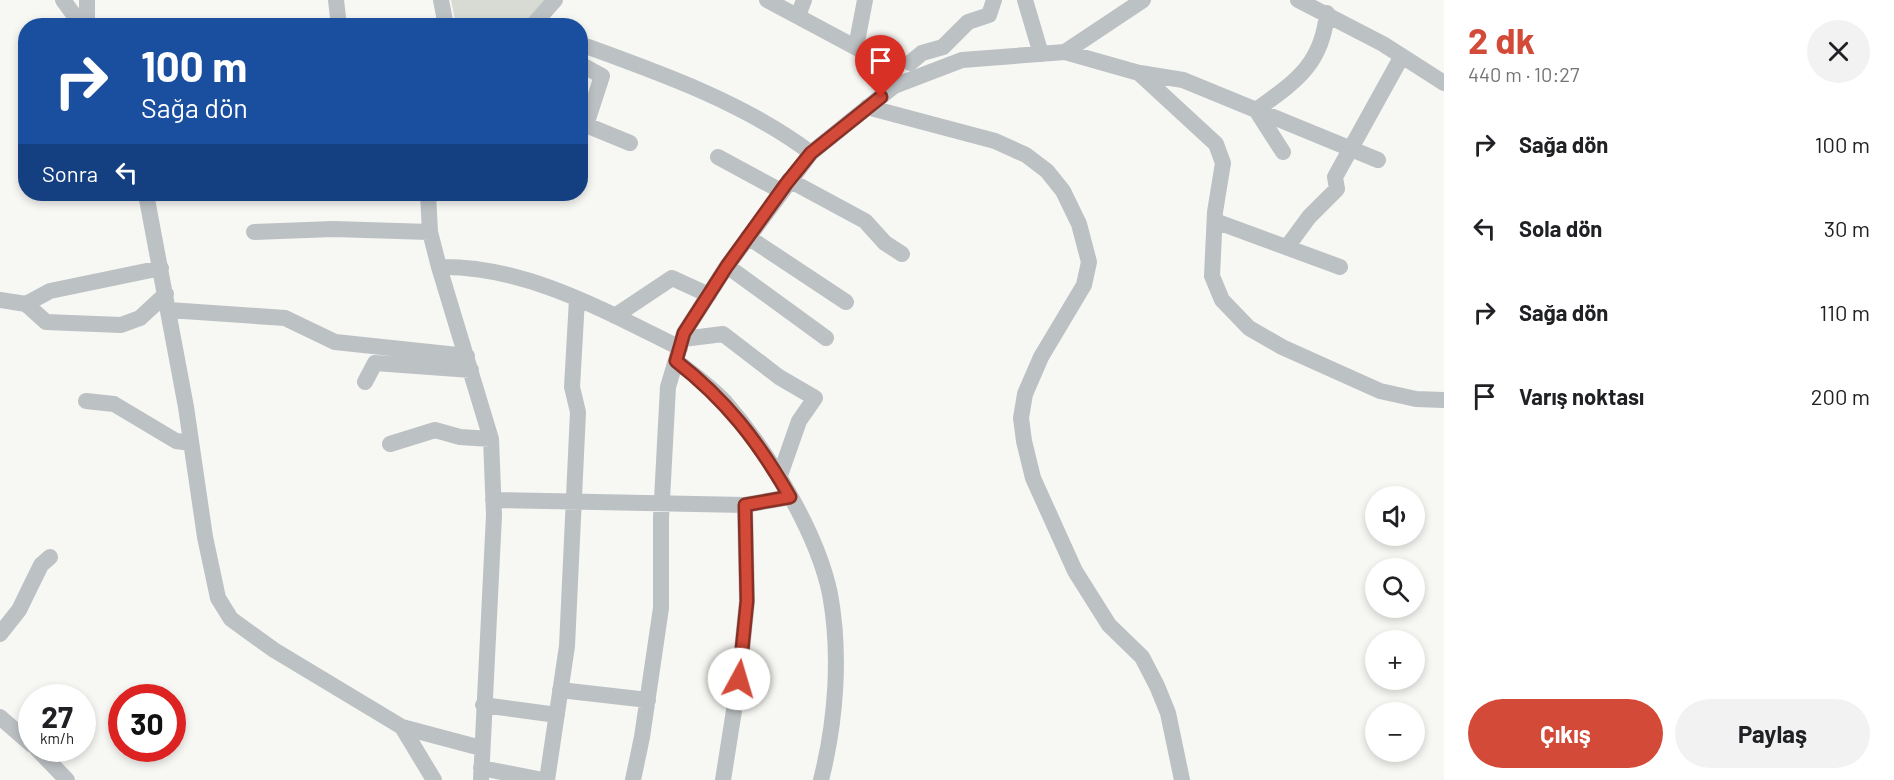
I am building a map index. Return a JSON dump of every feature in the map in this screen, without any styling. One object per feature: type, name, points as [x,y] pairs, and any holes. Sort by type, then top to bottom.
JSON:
[{"type":"street","points":[[63,0],[76,18]]},
{"type":"street","points":[[87,0],[87,18]]},
{"type":"street","points":[[336,0],[338,18]]},
{"type":"street","points":[[441,0],[444,18]]},
{"type":"street","points":[[539,18],[555,0]]},
{"type":"street","points":[[767,0],[801,8],[856,47],[883,62],[950,65]]},
{"type":"street","points":[[856,47],[865,0]]},
{"type":"street","points":[[910,63],[922,53],[943,47],[968,22],[989,15],[994,0]]},
{"type":"street","points":[[1025,0],[1041,54]]},
{"type":"street","points":[[1065,52],[1143,0]]},
{"type":"street","points":[[1298,0],[1327,13],[1444,83]]},
{"type":"street","points":[[1256,110],[1306,71],[1325,31],[1327,13]]},
{"type":"street","points":[[588,47],[662,74],[776,127],[811,153]]},
{"type":"street","points":[[633,780],[662,608],[661,502],[668,387],[679,349],[709,295],[785,185],[811,153],[894,86],[962,60],[1065,52],[1139,73],[1183,80],[1378,160]]},
{"type":"street","points":[[1287,247],[1309,217],[1337,189],[1335,177],[1402,56]]},
{"type":"street","points":[[883,62],[894,86]]},
{"type":"street","points":[[588,68],[602,76],[588,119]]},
{"type":"street","points":[[1139,73],[1216,144],[1223,163],[1215,221],[1212,276],[1222,300],[1249,328],[1282,347],[1380,391],[1416,399],[1444,400]]},
{"type":"street","points":[[867,108],[985,138],[1026,155],[1047,171],[1063,191],[1079,224],[1089,262],[1084,285],[1041,357],[1025,394],[1021,418],[1024,441],[1033,478],[1075,571],[1109,625],[1142,657],[1156,686],[1168,713],[1182,780]]},
{"type":"street","points":[[1256,110],[1284,152]]},
{"type":"street","points":[[588,126],[630,143]]},
{"type":"street","points":[[718,157],[865,221],[885,243],[902,254]]},
{"type":"street","points":[[147,201],[192,443],[205,537],[218,598],[231,619],[274,650],[402,727],[481,748]]},
{"type":"street","points":[[428,201],[430,232],[439,267],[491,439],[493,500],[481,774],[545,780],[567,646],[578,412],[572,387],[577,299]]},
{"type":"street","points":[[1215,221],[1340,267]]},
{"type":"street","points":[[254,232],[333,229],[430,232]]},
{"type":"street","points":[[748,237],[846,302]]},
{"type":"street","points":[[727,266],[826,338]]},
{"type":"street","points":[[439,267],[464,267],[508,275],[577,299],[615,316],[679,349],[725,403],[790,497],[819,562],[829,592],[834,621],[835,697],[820,780]]},
{"type":"street","points":[[26,304],[50,291],[161,268]]},
{"type":"street","points":[[615,316],[672,278],[709,295]]},
{"type":"street","points":[[0,300],[26,304],[46,322],[120,325],[140,318],[167,302],[285,318],[336,342],[469,363]]},
{"type":"street","points":[[679,349],[723,334],[779,378],[815,398],[799,421],[779,478]]},
{"type":"street","points":[[365,382],[375,363],[469,363]]},
{"type":"street","points":[[86,401],[114,404],[176,441],[192,443]]},
{"type":"street","points":[[390,444],[435,430],[460,436],[491,439]]},
{"type":"street","points":[[493,500],[745,505],[790,497]]},
{"type":"street","points":[[723,780],[747,601],[745,505]]},
{"type":"street","points":[[0,633],[19,610],[41,565],[50,557]]},
{"type":"street","points":[[560,690],[648,700]]},
{"type":"street","points":[[483,705],[556,716]]},
{"type":"street","points":[[0,717],[18,733]]},
{"type":"street","points":[[402,727],[434,780]]},
{"type":"street","points":[[50,762],[67,780]]},
{"type":"shaded area","points":[[451,0],[547,0],[530,18],[455,18]]},
{"type":"route","points":[[739,679],[747,601],[745,505],[790,497],[760,449],[725,403],[676,361],[684,333],[727,266],[786,184],[811,153],[881,97]]}]
